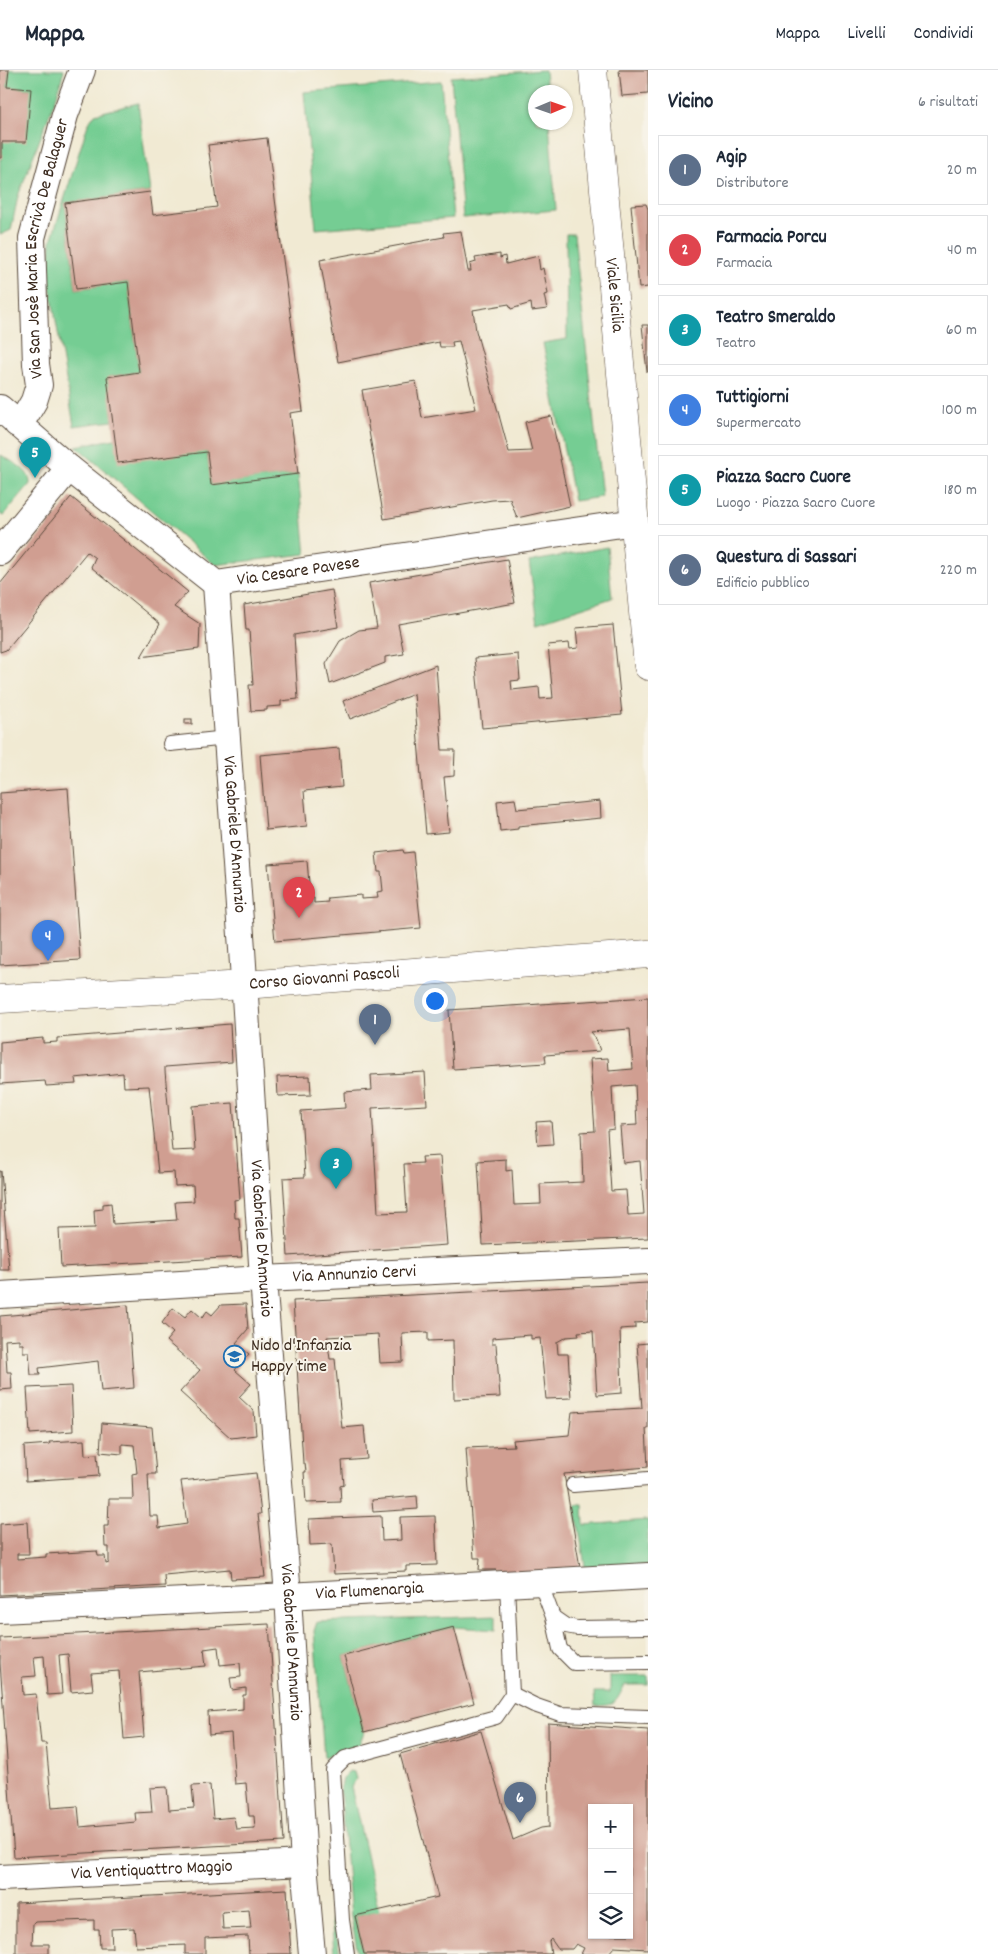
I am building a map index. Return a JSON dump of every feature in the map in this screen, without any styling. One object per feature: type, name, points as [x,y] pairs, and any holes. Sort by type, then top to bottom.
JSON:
[{"type":"main road","name":"Viale Sicilia","points":[[593,70],[648,666]]},
{"type":"main road","name":"Corso Giovanni Pascoli","points":[[0,999],[245,985],[648,954]]},
{"type":"street","name":"Via San Josè Maria Escrivà De Balaguer","points":[[8,416],[27,413],[34,401],[38,386],[32,238],[65,115],[82,70]]},
{"type":"street","name":"Via Cesare Pavese","points":[[8,416],[69,468],[216,584],[635,522]]},
{"type":"street","points":[[0,552],[69,468]]},
{"type":"street","name":"Via Gabriele D'Annunzio","points":[[216,584],[288,1596],[304,1863],[312,1954]]},
{"type":"street","name":"Via Annunzio Cervi","points":[[0,1296],[264,1279],[648,1261]]},
{"type":"street","name":"Via Flumenargia","points":[[0,1610],[648,1576]]},
{"type":"street","name":"Via Ventiquattro Maggio","points":[[0,1878],[304,1863]]},
{"type":"lane","points":[[170,744],[227,738]]},
{"type":"lane","points":[[573,1486],[648,1479]]},
{"type":"lane","points":[[540,1582],[553,1617],[560,1649],[574,1663],[648,1662]]},
{"type":"lane","points":[[347,1954],[342,1920],[332,1770],[345,1758],[496,1717],[512,1694],[507,1584]]},
{"type":"lane","points":[[553,1617],[566,1626],[577,1628],[648,1628]]},
{"type":"lane","points":[[512,1694],[534,1705],[560,1714],[648,1716]]},
{"type":"green space","points":[[9,70],[64,70],[57,95],[18,196],[11,230],[0,235],[0,160],[2,142],[31,89],[7,87]]},
{"type":"green space","points":[[545,70],[546,85],[528,85],[528,130],[550,130],[556,210],[463,218],[451,77]]},
{"type":"green space","points":[[441,81],[453,218],[316,229],[304,92]]},
{"type":"green space","points":[[138,103],[150,192],[65,203],[76,289],[128,282],[139,372],[108,377],[113,421],[74,426],[49,280],[51,241],[88,124],[95,114]]},
{"type":"green space","points":[[566,234],[574,234],[602,497],[574,501],[543,343],[567,339]]},
{"type":"green space","points":[[115,439],[207,452],[211,484],[298,474],[306,554],[215,565],[76,446]]},
{"type":"green space","points":[[1,455],[24,471],[30,484],[3,516],[0,514]]},
{"type":"green space","points":[[607,547],[612,598],[538,622],[529,562]]},
{"type":"green space","points":[[575,1505],[583,1505],[584,1525],[648,1520],[648,1565],[586,1572]]},
{"type":"green space","points":[[496,1616],[496,1630],[454,1627],[344,1656],[364,1732],[359,1745],[324,1757],[314,1631],[317,1622]]},
{"type":"green space","points":[[610,1676],[648,1676],[648,1685],[625,1685],[612,1704],[595,1706],[594,1692],[610,1692]]},
{"type":"green space","points":[[349,1771],[354,1772],[356,1779],[351,1787],[379,1911],[355,1916],[364,1954],[358,1954],[351,1917],[340,1789],[343,1779]]},
{"type":"green space","points":[[330,1898],[340,1954],[334,1954]]},
{"type":"building","points":[[0,70],[9,70],[7,87],[31,89],[26,142],[2,142],[2,158],[0,158]]},
{"type":"building","points":[[619,70],[648,70],[648,94],[622,96]]},
{"type":"building","points":[[267,138],[303,411],[290,413],[298,474],[211,485],[207,452],[118,463],[107,377],[139,372],[128,282],[76,289],[65,203],[150,192],[153,215],[217,207],[208,145]]},
{"type":"building","points":[[646,204],[648,209],[648,287],[639,288],[631,205]]},
{"type":"building","points":[[461,231],[468,271],[471,271],[470,264],[476,262],[475,258],[500,254],[500,258],[505,256],[506,264],[538,256],[540,270],[543,268],[548,294],[544,295],[547,309],[532,311],[531,303],[511,309],[509,304],[473,310],[476,331],[509,452],[532,451],[525,422],[551,416],[570,506],[517,518],[510,499],[492,500],[384,519],[362,390],[416,381],[422,418],[476,409],[459,341],[452,342],[453,347],[440,347],[439,342],[338,362],[320,260],[444,237],[443,233]]},
{"type":"building","points":[[642,325],[648,325],[648,372],[647,372]]},
{"type":"building","points":[[71,497],[188,592],[174,607],[200,624],[199,649],[141,657],[160,624],[91,567],[95,558],[87,552],[6,650],[0,652],[0,584]]},
{"type":"building","points":[[507,559],[515,603],[398,624],[404,654],[385,657],[385,663],[330,684],[326,664],[340,641],[359,630],[377,628],[369,583]]},
{"type":"building","points":[[332,590],[338,627],[294,635],[298,699],[281,701],[281,706],[267,707],[267,710],[251,711],[249,685],[253,685],[249,630],[246,630],[244,605]]},
{"type":"building","points":[[613,625],[622,715],[482,728],[475,658],[518,654],[520,680],[511,681],[512,690],[539,687],[540,699],[553,698],[548,645],[569,643],[570,649],[578,648],[576,628]]},
{"type":"building","points":[[436,665],[442,750],[455,750],[454,776],[444,777],[449,832],[426,834],[414,694],[350,719],[343,701]]},
{"type":"building","points":[[185,719],[192,719],[192,724],[185,724]]},
{"type":"building","points":[[339,748],[342,787],[304,791],[307,826],[266,830],[260,755]]},
{"type":"building","points":[[68,788],[80,960],[0,965],[0,793]]},
{"type":"building","points":[[515,799],[517,809],[600,801],[601,818],[518,826],[518,829],[500,831],[497,801]]},
{"type":"building","points":[[403,850],[404,853],[413,852],[421,928],[275,941],[268,864],[307,861],[310,894],[304,894],[305,898],[314,898],[314,903],[328,902],[327,898],[361,895],[361,899],[378,898],[377,892],[383,891],[376,853]]},
{"type":"building","points":[[648,997],[648,1238],[483,1245],[478,1161],[506,1159],[506,1171],[512,1170],[514,1205],[541,1204],[540,1184],[583,1182],[581,1132],[595,1131],[590,1059],[608,1058],[609,1071],[633,1069],[630,1029],[590,1032],[596,1039],[600,1051],[545,1055],[546,1063],[453,1069],[449,1010]],"holes":[[[635,1085],[637,1125],[620,1126],[623,1163],[640,1161],[644,1214],[628,1215],[626,1190],[611,1191],[607,1130],[614,1129],[612,1087]]]},
{"type":"building","points":[[230,1024],[232,1062],[165,1067],[165,1071],[172,1151],[195,1150],[192,1106],[233,1103],[240,1199],[234,1200],[235,1218],[239,1218],[242,1257],[61,1267],[59,1229],[95,1228],[94,1210],[103,1209],[103,1204],[111,1203],[113,1224],[177,1220],[175,1202],[194,1201],[193,1185],[175,1186],[174,1172],[158,1173],[149,1086],[124,1087],[123,1073],[75,1078],[76,1084],[46,1086],[45,1081],[0,1084],[0,1042],[43,1038],[43,1043],[57,1042],[57,1038]]},
{"type":"building","points":[[425,1072],[427,1105],[372,1108],[378,1213],[407,1212],[404,1164],[423,1163],[422,1157],[440,1156],[447,1245],[288,1256],[283,1178],[305,1177],[301,1111],[345,1108],[344,1092],[372,1090],[371,1075]]},
{"type":"building","points":[[310,1076],[311,1095],[278,1096],[277,1077]]},
{"type":"building","points":[[551,1121],[553,1144],[538,1145],[536,1122]]},
{"type":"building","points":[[1,1171],[9,1270],[0,1270]]},
{"type":"building","points":[[648,1283],[648,1322],[635,1323],[635,1328],[620,1329],[622,1393],[597,1395],[593,1331],[578,1332],[579,1336],[566,1337],[557,1342],[558,1354],[568,1354],[571,1398],[546,1399],[540,1338],[531,1339],[531,1335],[492,1338],[492,1344],[496,1344],[500,1397],[454,1399],[453,1340],[428,1341],[428,1332],[402,1333],[403,1362],[380,1363],[378,1334],[327,1337],[330,1359],[335,1359],[342,1428],[364,1426],[367,1459],[342,1461],[344,1485],[340,1486],[341,1502],[306,1503],[304,1472],[306,1472],[305,1463],[303,1463],[293,1301]]},
{"type":"building","points":[[246,1304],[248,1329],[236,1343],[249,1354],[235,1370],[251,1384],[239,1397],[254,1411],[256,1435],[231,1438],[180,1392],[200,1370],[166,1341],[173,1333],[162,1323],[173,1308],[185,1317],[192,1309],[202,1318],[207,1311],[212,1315],[221,1305]]},
{"type":"building","points":[[128,1305],[134,1388],[101,1391],[98,1361],[39,1368],[40,1375],[31,1375],[29,1352],[23,1352],[23,1344],[19,1344],[19,1339],[5,1340],[7,1372],[11,1372],[12,1389],[0,1390],[0,1316]]},
{"type":"building","points":[[648,1343],[648,1428],[646,1428],[648,1467],[564,1474],[581,1573],[496,1573],[496,1570],[479,1570],[480,1558],[474,1558],[466,1448],[514,1446],[513,1440],[569,1435],[572,1412],[642,1408],[637,1344]]},
{"type":"building","points":[[71,1386],[73,1431],[30,1434],[27,1388]]},
{"type":"building","points":[[102,1423],[152,1427],[156,1474],[148,1474],[150,1516],[158,1516],[159,1528],[187,1524],[181,1481],[256,1473],[261,1514],[258,1514],[265,1577],[231,1579],[230,1569],[164,1575],[165,1586],[0,1595],[0,1524],[27,1522],[29,1554],[17,1554],[17,1559],[46,1557],[46,1554],[97,1551],[98,1556],[105,1556],[106,1564],[109,1563],[109,1547],[105,1547],[104,1526],[108,1526],[109,1499],[133,1499],[132,1474],[137,1473],[134,1445],[122,1444],[122,1454],[100,1452]]},
{"type":"building","points":[[84,1440],[85,1455],[97,1454],[99,1476],[26,1481],[24,1446]]},
{"type":"building","points":[[417,1496],[418,1509],[373,1512],[372,1500]]},
{"type":"building","points":[[381,1516],[382,1541],[401,1540],[400,1517],[435,1516],[437,1565],[406,1566],[406,1571],[334,1574],[332,1544],[310,1545],[309,1519]]},
{"type":"building","points":[[269,1624],[284,1842],[14,1857],[0,1663],[0,1638]],"holes":[[[218,1647],[220,1665],[240,1663],[241,1677],[230,1678],[232,1690],[246,1688],[246,1695],[243,1695],[243,1709],[208,1712],[209,1735],[231,1733],[235,1784],[246,1783],[249,1816],[254,1816],[255,1828],[236,1829],[234,1817],[213,1819],[210,1785],[192,1786],[194,1808],[169,1810],[167,1787],[150,1788],[152,1812],[135,1813],[136,1822],[80,1827],[78,1806],[52,1808],[46,1743],[41,1743],[36,1694],[23,1695],[22,1677],[36,1676],[34,1657],[44,1656],[47,1695],[62,1694],[59,1655],[68,1654],[71,1692],[93,1690],[91,1673],[119,1671],[124,1739],[144,1737],[139,1672],[206,1666],[204,1649]]]},
{"type":"building","points":[[454,1627],[474,1703],[364,1732],[344,1656]]},
{"type":"building","points":[[548,1723],[648,1730],[648,1949],[614,1947],[608,1954],[581,1954],[584,1948],[576,1944],[572,1949],[558,1949],[551,1939],[549,1941],[551,1954],[364,1954],[355,1916],[438,1897],[400,1754],[481,1731],[513,1840],[541,1828],[549,1827]]},
{"type":"building","points":[[287,1889],[291,1954],[249,1954],[248,1936],[205,1938],[205,1954],[185,1954],[185,1945],[136,1947],[134,1928],[111,1929],[112,1948],[100,1948],[99,1929],[94,1929],[94,1920],[35,1922],[33,1924],[32,1944],[49,1944],[49,1954],[16,1954],[16,1903]],"holes":[[[249,1910],[251,1928],[223,1929],[222,1912]]]},
{"type":"place","name":"Piazza Sacro Cuore","points":[[35,478]]},
{"type":"place","name":"Farmacia Porcu","points":[[299,918]]},
{"type":"place","name":"Tuttigiorni","points":[[48,961]]},
{"type":"place","name":"Agip","points":[[375,1045]]},
{"type":"place","name":"Teatro Smeraldo","points":[[336,1189]]},
{"type":"place","name":"Nido d'Infanzia Happy time","points":[[235,1356]]},
{"type":"place","name":"Questura di Sassari","points":[[520,1823]]}]
